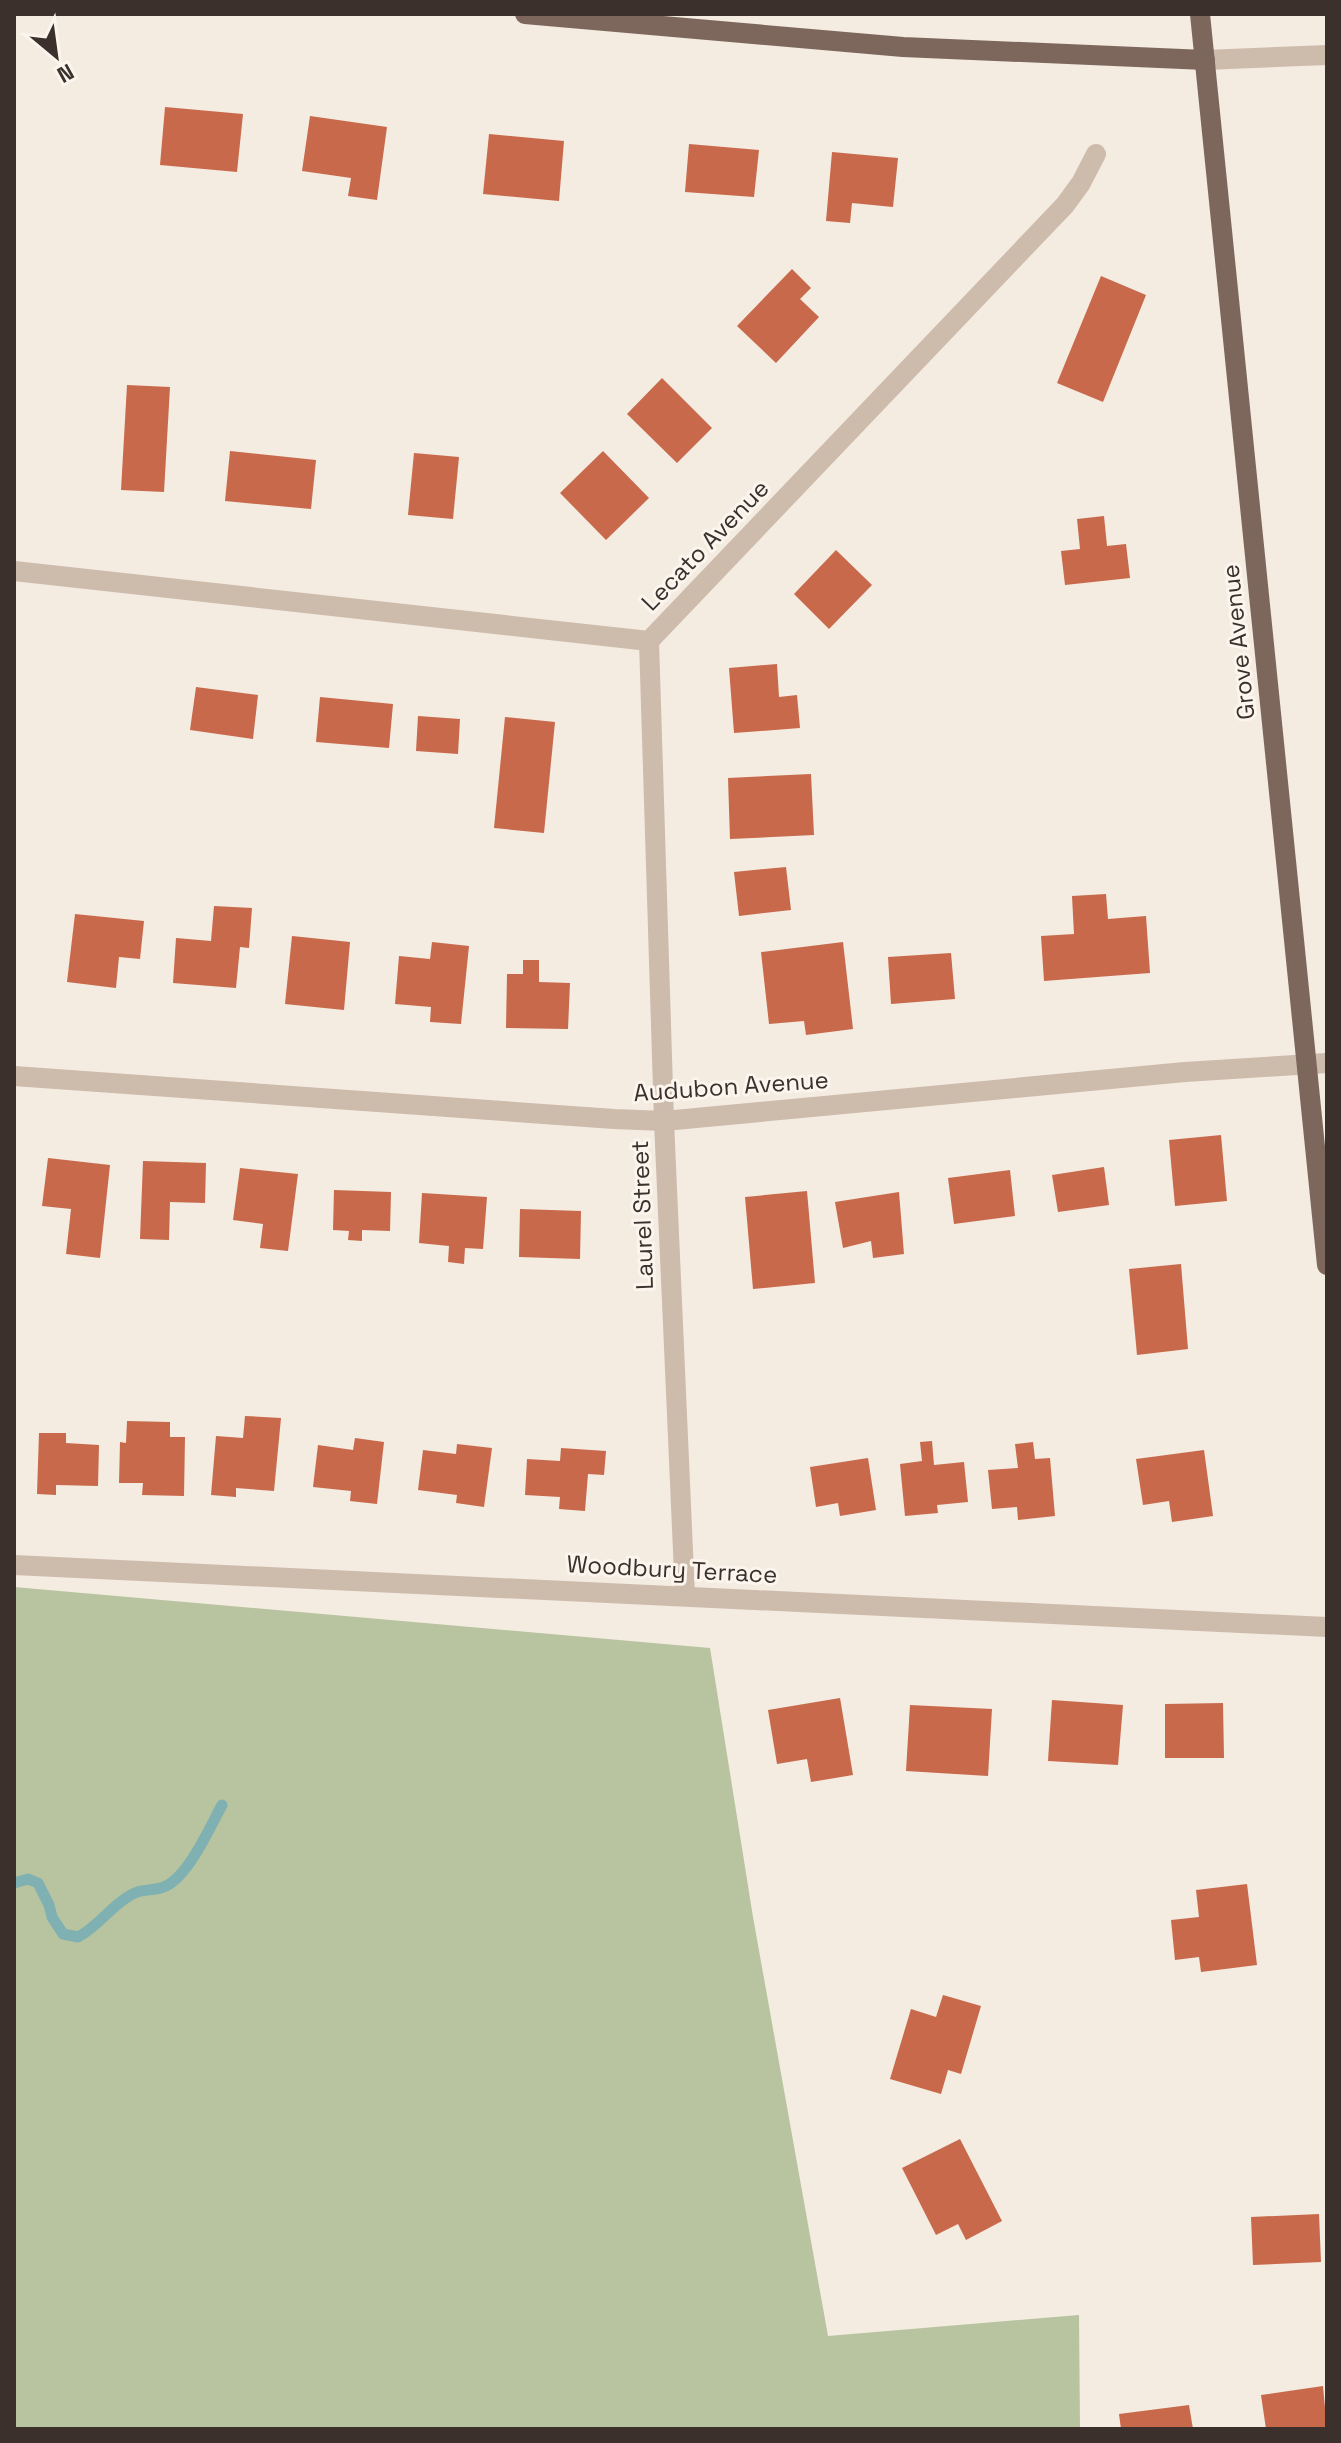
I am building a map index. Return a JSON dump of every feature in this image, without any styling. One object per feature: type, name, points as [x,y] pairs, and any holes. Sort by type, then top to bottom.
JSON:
[{"type":"main road","points":[[525,14],[903,47],[1205,60]]},
{"type":"main road","name":"Grove Avenue","points":[[1200,14],[1317,1064],[1327,1265]]},
{"type":"street","points":[[1205,60],[1327,55]]},
{"type":"street","name":"Lecato Avenue","points":[[14,571],[649,641],[1065,205],[1096,154]]},
{"type":"street","name":"Laurel Street","points":[[649,641],[664,1121],[685,1596]]},
{"type":"street","name":"Audubon Avenue","points":[[14,1076],[664,1121],[1185,1072],[1317,1064]]},
{"type":"street","name":"Woodbury Terrace","points":[[14,1565],[1327,1627]]},
{"type":"green space","points":[[14,1587],[710,1648],[753,1917],[828,2336],[1079,2315],[1080,2429],[14,2429]]},
{"type":"building","points":[[165,107],[243,114],[237,172],[160,165]]},
{"type":"building","points":[[310,116],[387,127],[377,200],[348,196],[351,178],[302,171]]},
{"type":"building","points":[[489,134],[564,141],[559,201],[483,194]]},
{"type":"building","points":[[689,144],[759,150],[754,197],[685,192]]},
{"type":"building","points":[[832,152],[898,158],[893,207],[852,203],[850,223],[826,221]]},
{"type":"building","points":[[792,269],[811,288],[800,299],[819,317],[776,363],[737,326]]},
{"type":"building","points":[[1101,276],[1146,295],[1103,402],[1057,383]]},
{"type":"building","points":[[662,378],[712,428],[677,463],[627,414]]},
{"type":"building","points":[[127,385],[170,387],[164,492],[121,490]]},
{"type":"building","points":[[230,451],[316,460],[311,509],[225,501]]},
{"type":"building","points":[[603,451],[649,498],[606,540],[560,493]]},
{"type":"building","points":[[414,453],[459,457],[453,519],[408,515]]},
{"type":"building","points":[[1104,516],[1107,546],[1126,544],[1130,578],[1065,585],[1061,551],[1080,549],[1077,519]]},
{"type":"building","points":[[836,550],[872,585],[829,629],[794,594]]},
{"type":"building","points":[[777,664],[779,697],[797,695],[800,728],[734,733],[729,668]]},
{"type":"building","points":[[196,687],[258,695],[253,739],[190,730]]},
{"type":"building","points":[[320,697],[393,704],[389,748],[316,742]]},
{"type":"building","points":[[418,716],[460,719],[458,754],[416,751]]},
{"type":"building","points":[[505,717],[555,722],[544,833],[494,828]]},
{"type":"building","points":[[811,774],[814,835],[730,839],[728,778]]},
{"type":"building","points":[[786,867],[791,910],[739,916],[734,872]]},
{"type":"building","points":[[1106,894],[1108,919],[1146,916],[1150,973],[1044,981],[1041,936],[1074,934],[1072,896]]},
{"type":"building","points":[[214,906],[252,908],[249,948],[240,947],[236,988],[173,983],[176,938],[211,941]]},
{"type":"building","points":[[75,914],[144,921],[140,959],[119,957],[116,988],[67,982]]},
{"type":"building","points":[[292,936],[350,942],[344,1010],[285,1004]]},
{"type":"building","points":[[432,942],[469,946],[461,1024],[430,1022],[431,1007],[395,1004],[399,956],[430,959]]},
{"type":"building","points":[[843,942],[853,1029],[806,1035],[804,1021],[769,1024],[761,952]]},
{"type":"building","points":[[951,953],[955,999],[891,1004],[888,957]]},
{"type":"building","points":[[523,960],[539,960],[539,982],[570,983],[568,1029],[506,1028],[507,974],[523,974]]},
{"type":"building","points":[[1221,1135],[1227,1201],[1175,1206],[1169,1140]]},
{"type":"building","points":[[48,1158],[110,1165],[100,1258],[66,1254],[71,1209],[42,1206]]},
{"type":"building","points":[[143,1161],[206,1163],[205,1203],[170,1202],[169,1240],[140,1239]]},
{"type":"building","points":[[1104,1167],[1109,1205],[1058,1212],[1052,1175]]},
{"type":"building","points":[[240,1168],[298,1174],[288,1251],[260,1248],[263,1224],[233,1220]]},
{"type":"building","points":[[1010,1170],[1015,1216],[954,1224],[948,1178]]},
{"type":"building","points":[[334,1190],[391,1192],[390,1231],[362,1230],[362,1241],[348,1240],[349,1231],[333,1230]]},
{"type":"building","points":[[807,1191],[815,1283],[753,1289],[745,1197]]},
{"type":"building","points":[[899,1192],[904,1254],[873,1258],[871,1241],[843,1248],[835,1202]]},
{"type":"building","points":[[422,1193],[487,1197],[483,1249],[465,1248],[464,1264],[448,1262],[449,1246],[419,1243]]},
{"type":"building","points":[[520,1209],[581,1211],[580,1259],[519,1257]]},
{"type":"building","points":[[1181,1264],[1188,1349],[1137,1355],[1129,1269]]},
{"type":"building","points":[[245,1416],[281,1418],[274,1491],[236,1488],[236,1497],[211,1495],[216,1436],[243,1438]]},
{"type":"building","points":[[127,1421],[170,1422],[170,1437],[185,1437],[184,1496],[142,1495],[143,1483],[119,1483],[120,1442],[126,1443]]},
{"type":"building","points":[[39,1433],[66,1433],[66,1443],[99,1445],[98,1486],[56,1485],[56,1495],[37,1494]]},
{"type":"building","points":[[355,1438],[384,1442],[377,1504],[350,1501],[351,1491],[313,1487],[318,1445],[353,1450]]},
{"type":"building","points":[[932,1441],[934,1465],[964,1462],[968,1502],[937,1505],[938,1513],[905,1516],[900,1464],[922,1461],[920,1442]]},
{"type":"building","points":[[1033,1442],[1035,1459],[1050,1458],[1055,1516],[1018,1520],[1017,1507],[992,1509],[988,1470],[1018,1468],[1015,1444]]},
{"type":"building","points":[[457,1444],[492,1448],[484,1507],[456,1503],[457,1495],[418,1490],[423,1450],[456,1454]]},
{"type":"building","points":[[561,1448],[606,1451],[604,1475],[588,1474],[585,1511],[559,1509],[560,1497],[525,1495],[527,1459],[560,1461]]},
{"type":"building","points":[[1204,1450],[1213,1516],[1172,1522],[1169,1501],[1143,1505],[1136,1459]]},
{"type":"building","points":[[868,1458],[876,1510],[840,1516],[838,1503],[816,1507],[810,1467]]},
{"type":"building","points":[[840,1698],[853,1775],[811,1782],[807,1759],[777,1764],[768,1710]]},
{"type":"building","points":[[1052,1700],[1123,1705],[1118,1765],[1048,1761]]},
{"type":"building","points":[[1223,1703],[1224,1758],[1165,1758],[1165,1704]]},
{"type":"building","points":[[910,1705],[992,1709],[988,1776],[906,1771]]},
{"type":"building","points":[[1247,1884],[1257,1965],[1201,1972],[1199,1957],[1175,1960],[1171,1920],[1199,1917],[1196,1890]]},
{"type":"building","points":[[943,1995],[981,2006],[961,2074],[948,2070],[941,2094],[890,2079],[911,2009],[936,2017]]},
{"type":"building","points":[[960,2139],[1002,2221],[966,2240],[958,2224],[936,2235],[902,2168]]},
{"type":"building","points":[[1319,2214],[1321,2262],[1253,2265],[1251,2217]]},
{"type":"building","points":[[1323,2386],[1327,2429],[1266,2429],[1261,2395]]},
{"type":"building","points":[[1189,2405],[1193,2429],[1121,2429],[1119,2414]]},
{"type":"waterway","points":[[14,1883],[28,1879],[38,1883],[63,1934],[78,1937],[132,1894],[161,1888],[175,1880],[198,1850],[222,1805]]}]
